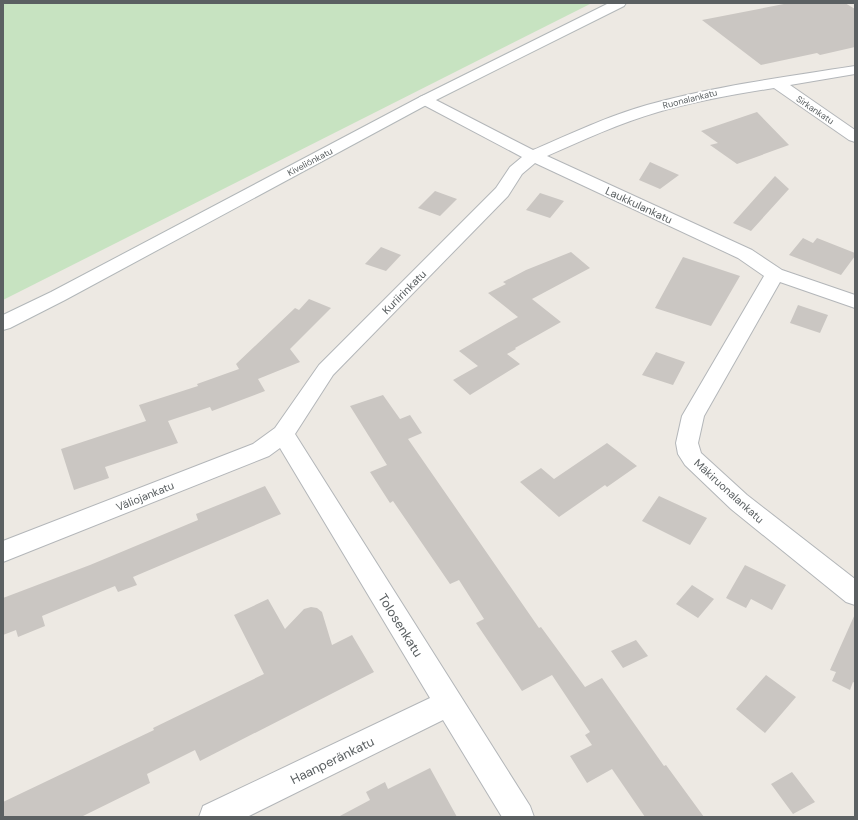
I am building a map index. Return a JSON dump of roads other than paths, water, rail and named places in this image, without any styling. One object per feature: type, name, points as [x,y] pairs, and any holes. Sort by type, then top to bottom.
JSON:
[{"type":"street","name":"Kiveliönkatu","points":[[3,323],[58,296],[425,100],[620,3]]},
{"type":"street","name":"Ruonalankatu","points":[[533,156],[574,138],[651,109],[719,92],[855,70]]},
{"type":"street","name":"Sirkankatu","points":[[776,82],[855,136]]},
{"type":"street","name":"Laukkulankatu","points":[[425,100],[533,156],[745,254],[775,274],[855,302]]},
{"type":"street","name":"Kuriirinkatu","points":[[283,434],[326,370],[502,192],[516,171],[533,156]]},
{"type":"street","name":"Mäkiruonalankatu","points":[[775,274],[694,416],[687,437],[687,448],[692,459],[739,502],[855,594]]},
{"type":"street","name":"Väliojankatu","points":[[3,552],[199,473],[244,458],[261,450],[283,434]]},
{"type":"street","name":"Tolosenkatu","points":[[283,434],[519,817]]},
{"type":"street","name":"Haanperänkatu","points":[[214,817],[449,703]]}]
